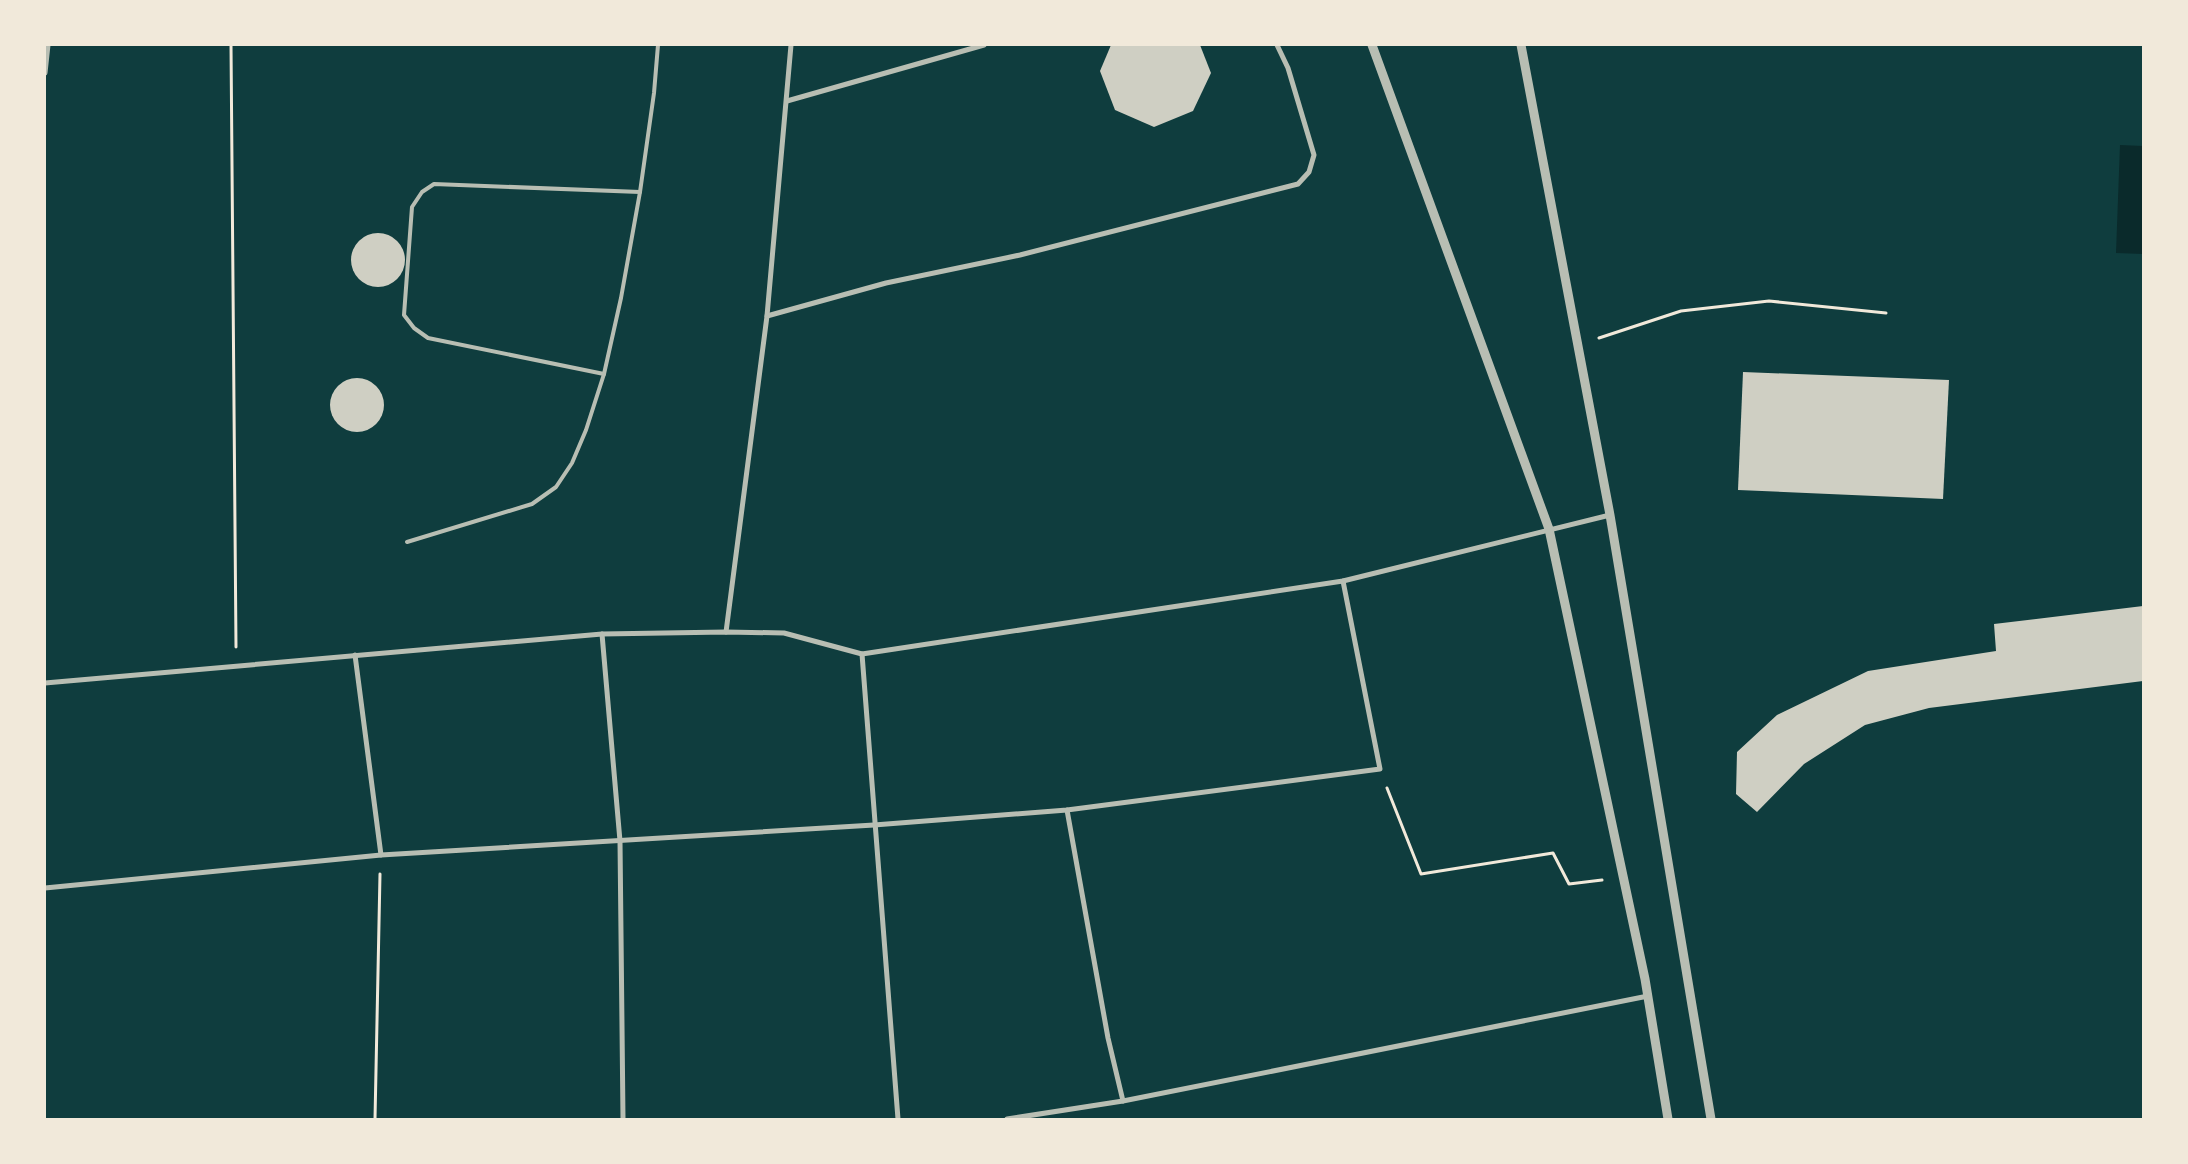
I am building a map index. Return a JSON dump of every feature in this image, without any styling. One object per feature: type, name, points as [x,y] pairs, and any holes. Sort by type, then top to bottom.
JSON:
[{"type":"street","points":[[45,73],[48,45]]},
{"type":"street","points":[[726,632],[767,316],[791,45]]},
{"type":"street","points":[[787,101],[984,45]]},
{"type":"street","points":[[767,316],[886,283],[1020,255],[1298,184],[1309,172],[1314,156],[1288,68],[1277,45]]},
{"type":"street","points":[[1372,45],[1549,529],[1625,878],[1648,996],[1668,1119]]},
{"type":"street","points":[[1521,45],[1610,515],[1711,1119]]},
{"type":"street","points":[[45,683],[236,668],[355,655],[602,634],[784,633],[862,654],[1343,581],[1610,515]]},
{"type":"street","points":[[45,888],[381,856],[874,825],[1067,810],[1380,769],[1343,581]]},
{"type":"street","points":[[602,634],[620,841],[623,1119]]},
{"type":"street","points":[[862,654],[898,1119]]},
{"type":"street","points":[[355,655],[381,856]]},
{"type":"street","points":[[1067,810],[1108,1038],[1123,1101]]},
{"type":"street","points":[[1007,1119],[1123,1101],[1648,996]]},
{"type":"lane","points":[[407,542],[532,504],[556,487],[572,463],[586,430],[604,374],[621,298],[640,192],[654,93],[658,45]]},
{"type":"lane","points":[[604,374],[428,338],[414,328],[404,315],[412,207],[422,192],[434,184],[640,192]]},
{"type":"path","points":[[231,45],[236,668]]},
{"type":"path","points":[[1579,344],[1681,311],[1770,301],[1886,313]]},
{"type":"path","points":[[1380,769],[1420,874],[1553,853],[1569,884],[1625,878]]},
{"type":"path","points":[[375,1119],[381,856]]},
{"type":"water","points":[[2120,145],[2143,146],[2143,254],[2116,253]]},
{"type":"building","points":[[1111,45],[1200,45],[1211,73],[1193,111],[1154,127],[1115,110],[1100,71]]},
{"type":"building","points":[[373,233],[383,233],[393,237],[401,245],[405,260],[401,275],[393,283],[383,287],[373,287],[363,283],[355,275],[351,265],[351,255],[355,245],[363,237]]},
{"type":"building","points":[[1743,372],[1949,380],[1943,499],[1738,490]]},
{"type":"building","points":[[352,378],[362,378],[372,382],[380,390],[384,405],[380,420],[372,428],[362,432],[352,432],[342,428],[334,420],[330,410],[330,400],[334,390],[342,382]]},
{"type":"building","points":[[2143,606],[2143,681],[1929,708],[1865,725],[1804,764],[1757,812],[1736,794],[1737,752],[1777,715],[1868,671],[1996,651],[1994,624]]}]
